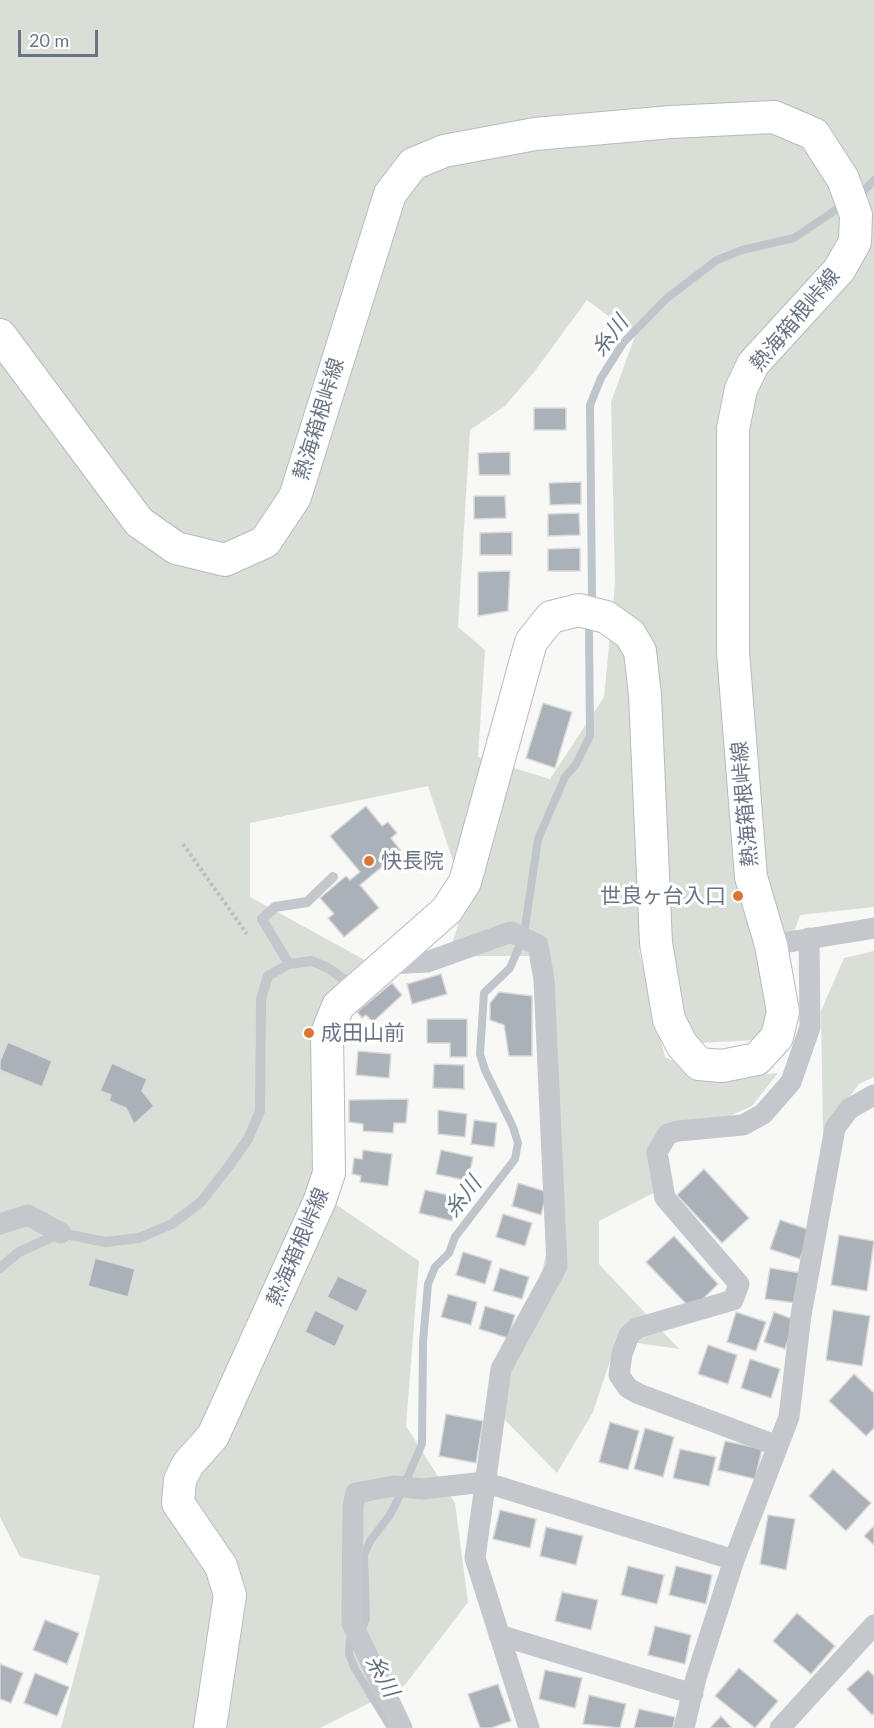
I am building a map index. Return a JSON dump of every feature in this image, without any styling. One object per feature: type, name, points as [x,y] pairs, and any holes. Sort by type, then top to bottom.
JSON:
[{"type":"main road","name":"熱海箱根峠線","points":[[0,335],[139,522],[176,548],[225,560],[265,542],[295,497],[390,194],[413,164],[444,151],[535,134],[671,122],[774,117],[814,134],[843,179],[856,215],[855,242],[839,270],[753,364],[741,389],[733,429],[733,652],[751,877],[771,945],[783,1012],[777,1037],[757,1059],[722,1066],[699,1064],[682,1045],[669,1020],[656,943],[645,695],[640,651],[630,634],[606,618],[579,610],[550,617],[531,642],[465,882],[447,910],[338,1006],[327,1033],[329,1173],[320,1200],[213,1436],[188,1464],[180,1480],[178,1503],[221,1566],[230,1595],[210,1728]]},
{"type":"street","points":[[771,945],[874,928]]},
{"type":"street","points":[[387,964],[427,962],[511,932],[538,945],[544,980],[557,1266],[501,1370],[475,1558],[528,1728]]},
{"type":"street","points":[[778,1446],[639,1394],[628,1388],[619,1375],[622,1354],[629,1335],[638,1328],[733,1300],[739,1284],[665,1198],[657,1152],[668,1134],[742,1125],[763,1114],[791,1082],[810,1027],[809,939]]},
{"type":"street","points":[[684,1728],[734,1560],[789,1417],[801,1315],[836,1128],[849,1109],[874,1095]]},
{"type":"street","points":[[0,1224],[28,1215],[61,1233]]},
{"type":"street","points":[[402,1728],[352,1623],[353,1506],[356,1493],[394,1486],[422,1489],[484,1482],[734,1560]]},
{"type":"street","points":[[780,1728],[872,1633]]},
{"type":"street","points":[[499,1635],[693,1694]]},
{"type":"lane","points":[[289,964],[262,919],[275,907],[307,902],[333,876]]},
{"type":"lane","points":[[0,1268],[19,1252],[61,1233],[105,1242],[140,1238],[172,1224],[201,1202],[248,1139],[261,1111],[261,999],[268,976],[289,964],[312,961],[328,968],[358,989]]},
{"type":"path","points":[[183,844],[248,936]]},
{"type":"shaded area","points":[[0,0],[874,0],[874,907],[800,915],[758,1040],[697,1043],[646,949],[639,950],[665,1057],[715,1080],[778,1073],[752,1106],[716,1122],[648,1146],[659,1190],[599,1221],[599,1264],[679,1349],[617,1340],[593,1412],[557,1473],[496,1411],[538,1287],[560,1199],[543,956],[448,956],[466,900],[428,786],[250,823],[250,897],[394,976],[327,999],[322,1195],[419,1261],[406,1426],[455,1503],[468,1602],[405,1685],[320,1728],[61,1728],[100,1576],[20,1557],[0,1517]],"holes":[[[587,300],[635,336],[611,402],[615,584],[604,697],[550,779],[478,757],[485,650],[458,627],[470,430],[505,406],[535,371]]]},
{"type":"shaded area","points":[[874,951],[874,1077],[859,1084],[823,1133],[821,1011],[844,958]]},
{"type":"building","points":[[534,408],[566,408],[566,430],[534,430]]},
{"type":"building","points":[[510,452],[510,475],[479,475],[478,453]]},
{"type":"building","points":[[581,482],[581,504],[550,505],[549,483]]},
{"type":"building","points":[[474,496],[505,496],[506,518],[474,519]]},
{"type":"building","points":[[579,513],[580,535],[548,536],[548,514]]},
{"type":"building","points":[[512,532],[512,555],[480,555],[480,533]]},
{"type":"building","points":[[580,548],[580,571],[548,571],[548,549]]},
{"type":"building","points":[[510,571],[508,611],[478,616],[478,572]]},
{"type":"building","points":[[543,703],[572,712],[555,768],[526,758]]},
{"type":"building","name":"快長院","points":[[366,806],[382,826],[388,822],[397,833],[391,838],[401,851],[360,885],[379,908],[344,937],[328,918],[334,914],[320,898],[346,876],[350,880],[360,872],[330,836]]},
{"type":"building","points":[[441,974],[447,994],[412,1004],[407,984]]},
{"type":"building","points":[[392,983],[402,995],[373,1022],[366,1015],[362,1018],[357,1012]]},
{"type":"building","points":[[499,992],[532,996],[532,1056],[509,1056],[504,1025],[490,1020],[490,1003]]},
{"type":"building","points":[[427,1019],[467,1019],[467,1057],[450,1057],[450,1043],[427,1043]]},
{"type":"building","points":[[8,1042],[52,1061],[42,1087],[0,1070],[0,1061]]},
{"type":"building","points":[[358,1051],[391,1054],[389,1078],[356,1075]]},
{"type":"building","points":[[112,1063],[147,1079],[142,1091],[154,1106],[134,1124],[126,1108],[109,1101],[111,1095],[100,1091]]},
{"type":"building","points":[[434,1064],[464,1065],[464,1089],[433,1088]]},
{"type":"building","points":[[408,1099],[406,1123],[394,1123],[393,1133],[363,1131],[363,1124],[349,1122],[349,1100]]},
{"type":"building","points":[[438,1110],[467,1114],[465,1137],[438,1134]]},
{"type":"building","points":[[474,1120],[497,1123],[494,1147],[471,1144]]},
{"type":"building","points":[[363,1150],[392,1154],[388,1186],[360,1182],[361,1176],[352,1174],[354,1158],[362,1159]]},
{"type":"building","points":[[441,1150],[473,1157],[468,1181],[436,1174]]},
{"type":"building","points":[[704,1169],[749,1218],[722,1243],[677,1195]]},
{"type":"building","points":[[518,1183],[547,1192],[541,1215],[512,1206]]},
{"type":"building","points":[[425,1190],[457,1197],[452,1221],[419,1213]]},
{"type":"building","points":[[503,1214],[532,1223],[525,1246],[496,1237]]},
{"type":"building","points":[[780,1220],[810,1230],[800,1259],[770,1249]]},
{"type":"building","points":[[839,1235],[874,1241],[867,1291],[831,1285]]},
{"type":"building","points":[[674,1236],[718,1284],[692,1310],[646,1262]]},
{"type":"building","points":[[463,1252],[492,1261],[485,1284],[456,1275]]},
{"type":"building","points":[[95,1258],[135,1269],[128,1297],[88,1286]]},
{"type":"building","points":[[500,1268],[529,1277],[522,1299],[493,1291]]},
{"type":"building","points":[[770,1268],[801,1273],[797,1303],[765,1299]]},
{"type":"building","points":[[338,1276],[368,1290],[357,1312],[327,1297]]},
{"type":"building","points":[[448,1294],[477,1302],[471,1325],[441,1317]]},
{"type":"building","points":[[485,1306],[515,1315],[508,1338],[479,1329]]},
{"type":"building","points":[[315,1310],[345,1325],[335,1347],[305,1332]]},
{"type":"building","points":[[833,1310],[870,1316],[862,1366],[826,1360]]},
{"type":"building","points":[[736,1312],[766,1322],[756,1351],[727,1342]]},
{"type":"building","points":[[774,1312],[795,1320],[785,1349],[764,1342]]},
{"type":"building","points":[[708,1345],[737,1355],[728,1384],[698,1374]]},
{"type":"building","points":[[750,1359],[780,1369],[771,1398],[741,1388]]},
{"type":"building","points":[[854,1374],[874,1393],[874,1428],[866,1436],[829,1401]]},
{"type":"building","points":[[446,1414],[483,1421],[476,1463],[439,1456]]},
{"type":"building","points":[[610,1422],[639,1431],[628,1470],[599,1462]]},
{"type":"building","points":[[645,1428],[674,1437],[663,1477],[634,1469]]},
{"type":"building","points":[[725,1441],[762,1449],[755,1479],[718,1470]]},
{"type":"building","points":[[680,1449],[716,1457],[709,1486],[673,1478]]},
{"type":"building","points":[[833,1469],[871,1503],[846,1531],[809,1496]]},
{"type":"building","points":[[500,1510],[536,1519],[530,1548],[493,1539]]},
{"type":"building","points":[[768,1515],[795,1519],[786,1570],[760,1564]]},
{"type":"building","points":[[874,1526],[874,1545],[864,1536]]},
{"type":"building","points":[[546,1527],[583,1536],[576,1565],[540,1556]]},
{"type":"building","points":[[628,1566],[664,1575],[657,1604],[621,1595]]},
{"type":"building","points":[[676,1566],[712,1575],[706,1604],[669,1595]]},
{"type":"building","points":[[562,1592],[598,1600],[591,1630],[555,1621]]},
{"type":"building","points":[[797,1613],[835,1646],[811,1674],[773,1641]]},
{"type":"building","points":[[45,1620],[79,1633],[67,1664],[33,1650]]},
{"type":"building","points":[[655,1626],[691,1635],[685,1664],[648,1655]]},
{"type":"building","points":[[0,1664],[23,1673],[11,1703],[0,1699]]},
{"type":"building","points":[[739,1668],[778,1701],[755,1728],[715,1696]]},
{"type":"building","points":[[545,1670],[582,1678],[575,1708],[539,1699]]},
{"type":"building","points":[[868,1670],[874,1676],[874,1713],[872,1715],[847,1689]]},
{"type":"building","points":[[35,1673],[69,1687],[57,1716],[24,1703]]},
{"type":"building","points":[[498,1684],[511,1721],[491,1728],[480,1728],[468,1694]]},
{"type":"building","points":[[589,1695],[626,1704],[620,1728],[583,1724]]},
{"type":"building","points":[[639,1709],[675,1717],[673,1728],[634,1728]]},
{"type":"building","points":[[721,1716],[732,1728],[710,1728]]},
{"type":"waterway","name":"糸川","points":[[861,194],[874,180]]},
{"type":"waterway","name":"糸川","points":[[592,597],[590,405],[601,378],[623,343],[667,298],[717,260],[742,250],[794,238],[837,209]]},
{"type":"waterway","name":"糸川","points":[[524,934],[538,839],[565,777],[576,764],[590,736],[589,631]]},
{"type":"waterway","name":"糸川","points":[[405,1483],[422,1444],[423,1342],[428,1284],[435,1267],[449,1253],[455,1237],[515,1159],[518,1143],[513,1127],[485,1070],[480,1054],[484,993],[510,968],[519,947]]},
{"type":"waterway","name":"糸川","points":[[363,1626],[366,1619],[364,1555],[370,1541],[390,1515],[400,1495]]},
{"type":"waterway","name":"糸川","points":[[350,1639],[349,1654],[355,1669],[391,1728]]},
{"type":"place","name":"快長院","points":[[369,861]]},
{"type":"place","name":"世良ヶ台入口","points":[[738,896]]},
{"type":"place","name":"成田山前","points":[[309,1033]]}]
